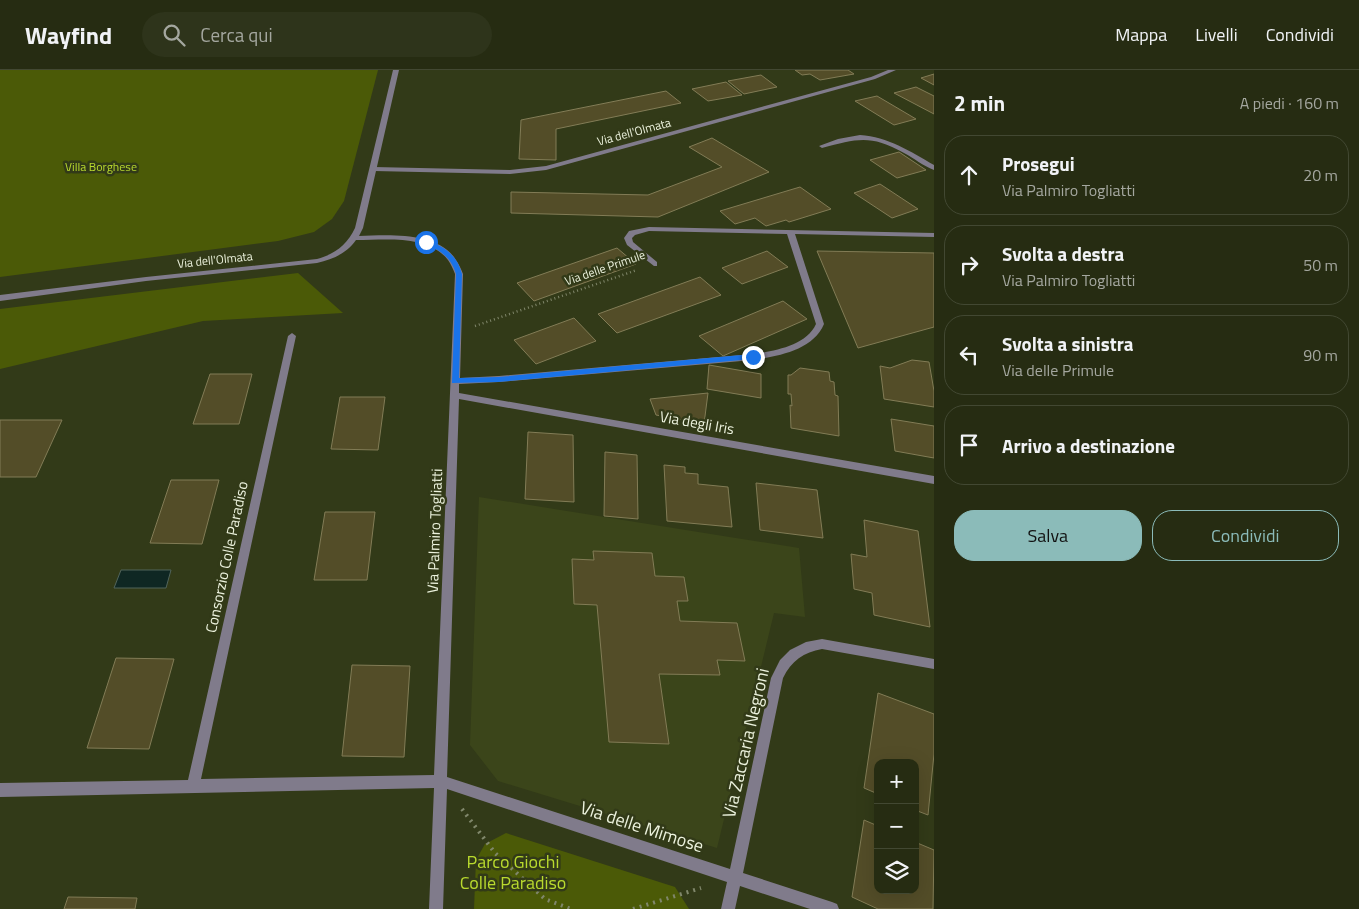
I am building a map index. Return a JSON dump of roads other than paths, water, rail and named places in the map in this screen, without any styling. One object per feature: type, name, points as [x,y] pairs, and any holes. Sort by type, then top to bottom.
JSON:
[{"type":"street","points":[[355,238],[374,169],[396,70]]},
{"type":"street","name":"Via dell'Olmata","points":[[374,169],[510,172],[546,168],[873,78],[892,70]]},
{"type":"street","points":[[822,146],[855,138],[877,138],[890,143],[934,168]]},
{"type":"street","name":"Via delle Primule","points":[[654,264],[630,243],[628,238],[632,233],[649,229],[934,235]]},
{"type":"street","points":[[455,381],[753,357],[790,348],[815,334],[820,324],[790,231]]},
{"type":"street","name":"Via dell'Olmata","points":[[0,298],[136,280],[317,261],[340,254],[349,247],[355,238]]},
{"type":"street","name":"Via Palmiro Togliatti","points":[[355,238],[413,239],[432,244],[449,254],[456,264],[459,274],[436,909]]},
{"type":"street","name":"Consorzio Colle Paradiso","points":[[193,786],[292,336]]},
{"type":"street","name":"Via degli Iris","points":[[454,395],[934,480]]},
{"type":"street","name":"Via Zaccaria Negroni","points":[[728,909],[777,678],[780,668],[788,658],[798,650],[822,644],[934,664]]},
{"type":"street","points":[[0,790],[441,781]]},
{"type":"street","name":"Via delle Mimose","points":[[441,781],[832,909]]},
{"type":"water","points":[[121,570],[171,570],[166,588],[114,588]]},
{"type":"park label","name":"Villa Borghese","points":[[101,167]]},
{"type":"park label","name":"Parco Giochi Colle Paradiso","points":[[513,872]]}]
